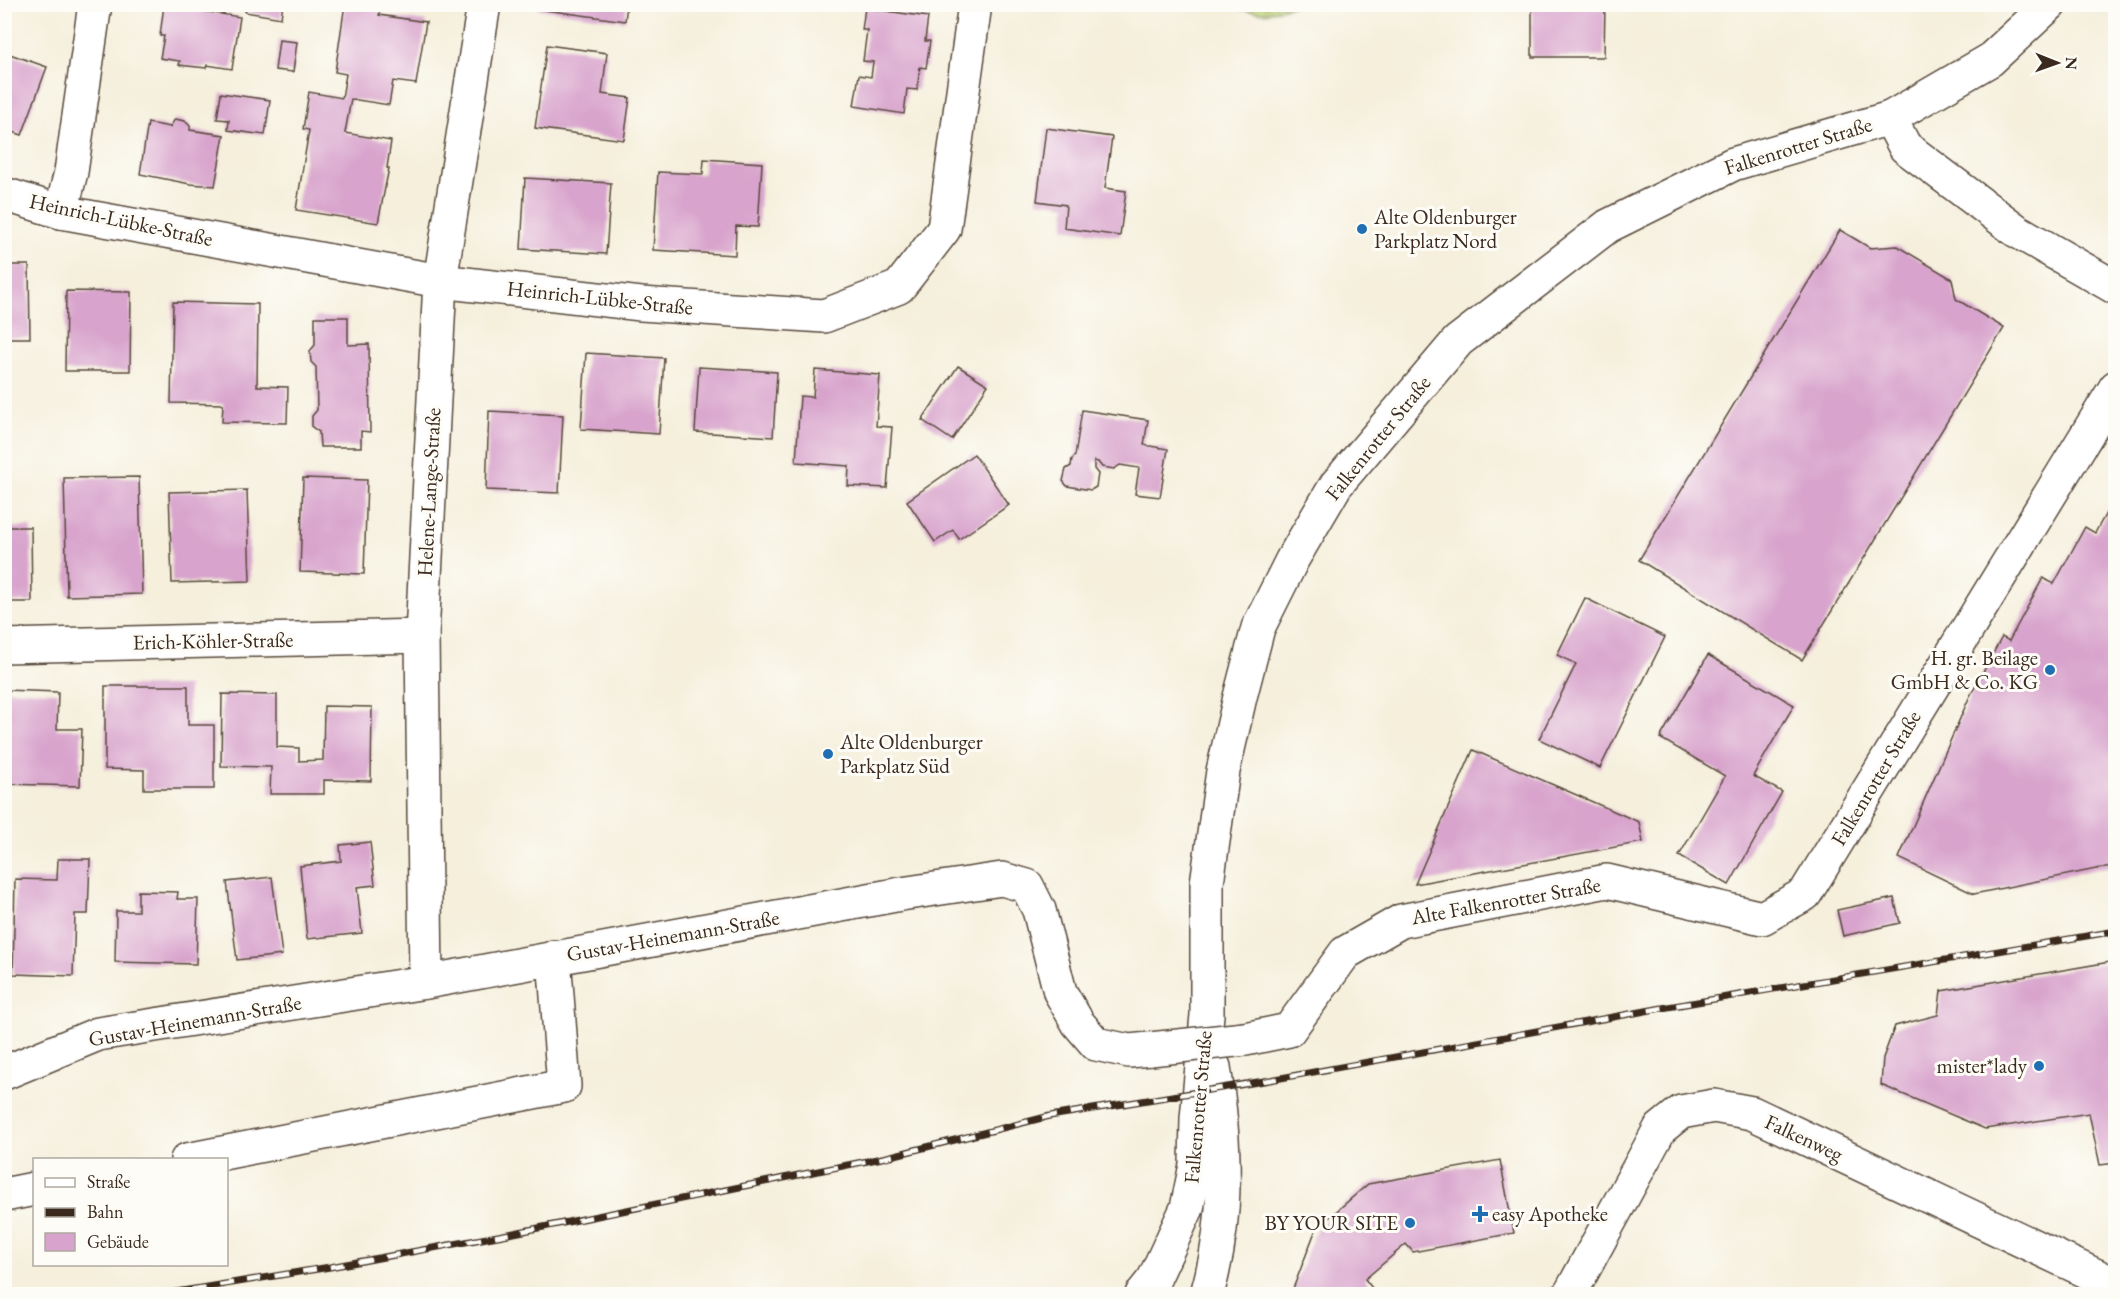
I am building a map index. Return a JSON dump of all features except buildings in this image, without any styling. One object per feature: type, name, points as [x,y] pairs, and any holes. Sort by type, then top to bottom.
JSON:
[{"type":"street","points":[[61,212],[71,172],[95,4]]},
{"type":"street","name":"Helene-Lange-Straße","points":[[426,982],[422,636],[440,281],[484,4]]},
{"type":"street","name":"Heinrich-Lübke-Straße","points":[[4,194],[61,212],[440,281],[642,304],[824,316],[899,287],[944,229],[975,4]]},
{"type":"street","name":"Falkenrotter Straße","points":[[1142,1294],[1155,1279],[1187,1208],[1196,1166],[1197,1118],[1207,1015],[1207,883],[1223,771],[1240,697],[1258,628],[1292,560],[1336,485],[1458,341],[1608,226],[1733,164],[1890,118],[1990,60],[2050,4]]},
{"type":"street","name":"Falkenrotter Straße","points":[[1890,118],[1905,147],[2017,231],[2115,288]]},
{"type":"street","name":"Falkenrotter Straße","points":[[1805,894],[2115,387]]},
{"type":"street","name":"Erich-Köhler-Straße","points":[[4,646],[422,636]]},
{"type":"street","name":"Gustav-Heinemann-Straße","points":[[4,1073],[98,1034],[426,982],[901,894],[1002,879],[1027,886],[1039,910],[1060,992],[1078,1023],[1096,1044],[1129,1051],[1245,1039]]},
{"type":"street","name":"Alte Falkenrotter Straße","points":[[1245,1039],[1289,1030],[1345,953],[1401,921],[1607,881],[1762,918],[1805,894]]},
{"type":"street","points":[[197,1158],[564,1086],[554,957]]},
{"type":"street","name":"Falkenrotter Straße","points":[[1207,1015],[1221,1112],[1224,1179],[1222,1227],[1215,1269],[1207,1294]]},
{"type":"street","name":"Falkenweg","points":[[1570,1294],[1660,1130],[1681,1112],[1714,1106],[1752,1113],[2115,1286]]},
{"type":"street","points":[[4,1195],[33,1189]]},
{"type":"green space","points":[[1208,5],[1295,5],[1265,13]]},
{"type":"railway","points":[[164,1294],[330,1267],[514,1233],[887,1157],[1050,1116],[1270,1080],[1662,1008],[2116,931]]},
{"type":"place","name":"Alte Oldenburger Parkplatz Nord","points":[[1362,229]]},
{"type":"place","name":"H. gr. Beilage GmbH & Co. KG","points":[[2050,670]]},
{"type":"place","name":"Alte Oldenburger Parkplatz Süd","points":[[828,754]]},
{"type":"place","name":"mister*lady","points":[[2039,1066]]},
{"type":"place","name":"easy Apotheke","points":[[1480,1214]]},
{"type":"place","name":"BY YOUR SITE","points":[[1410,1223]]}]
